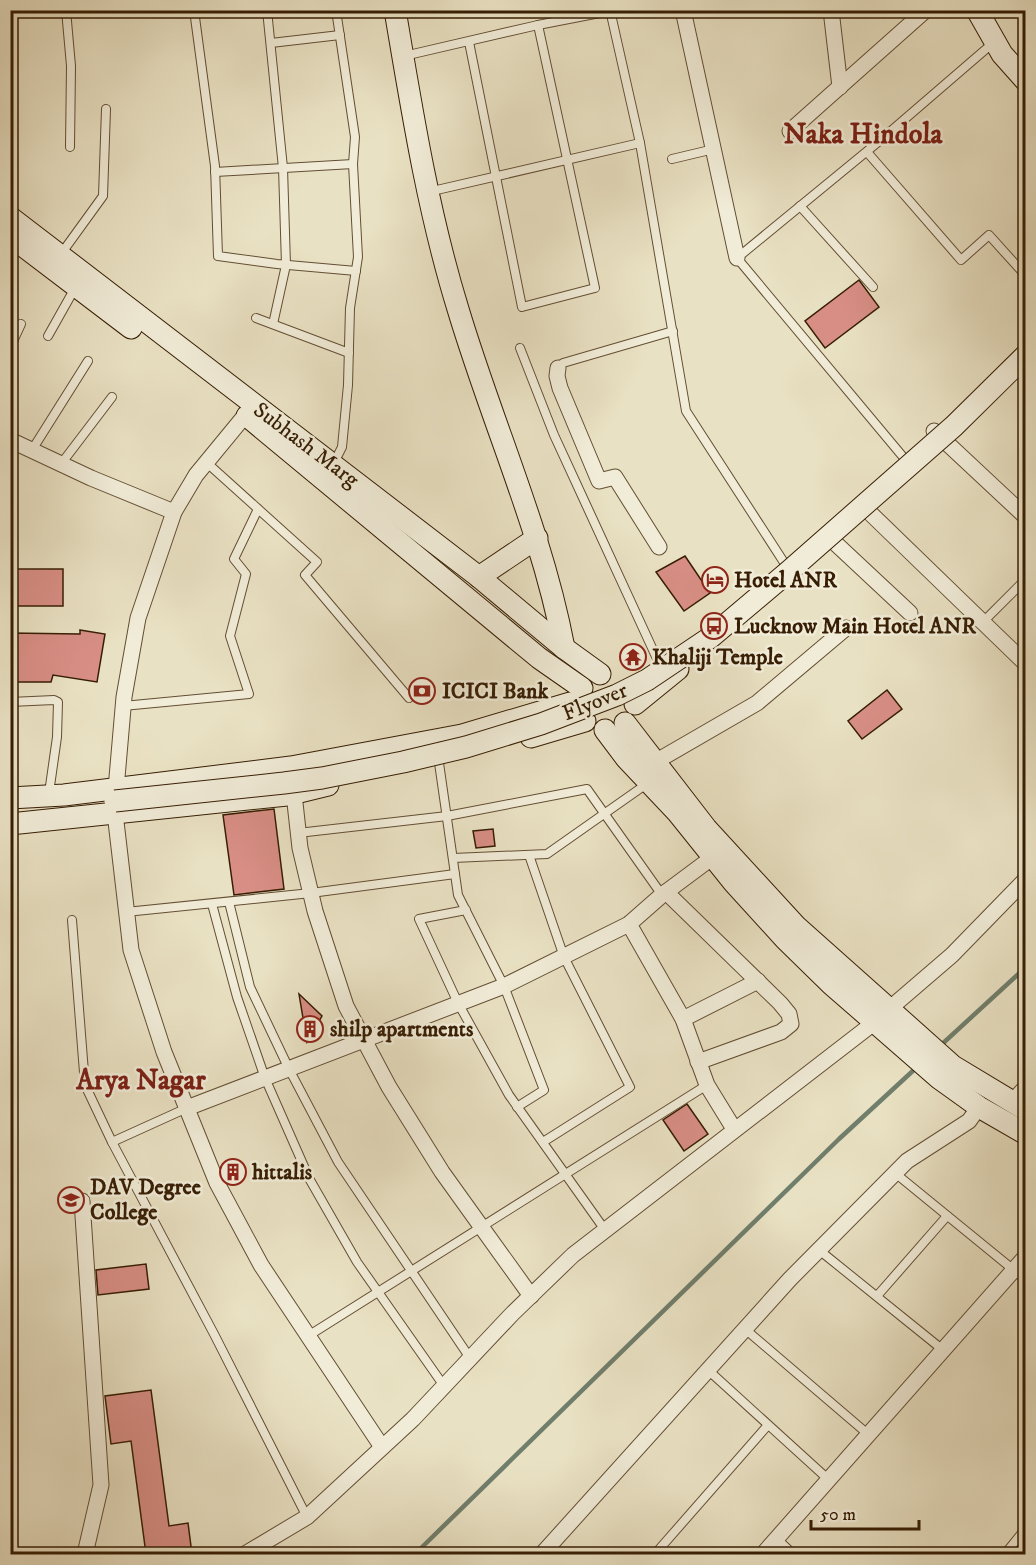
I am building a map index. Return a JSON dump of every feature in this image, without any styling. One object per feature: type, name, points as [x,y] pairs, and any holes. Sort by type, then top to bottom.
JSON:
[{"type":"main road","points":[[395,10],[427,193],[458,309],[537,538],[564,648]]},
{"type":"main road","points":[[977,10],[995,42],[1026,81]]},
{"type":"main road","points":[[992,10],[998,24],[1026,60]]},
{"type":"main road","name":"Subhash Marg","points":[[11,217],[250,410],[333,465],[600,674]]},
{"type":"main road","points":[[10,236],[76,287],[250,410],[580,694],[581,715],[585,721],[591,726],[605,730],[613,729],[868,511],[910,464]]},
{"type":"main road","points":[[941,437],[1026,343]]},
{"type":"main road","name":"Flyover","points":[[53,796],[88,803],[115,801],[293,782],[403,762],[466,747],[541,724],[637,685],[711,637],[954,426],[1026,356]]},
{"type":"main road","points":[[627,682],[714,626],[785,564],[910,464],[1026,364]]},
{"type":"main road","points":[[479,577],[537,538]]},
{"type":"main road","points":[[10,824],[56,820],[115,801],[462,735],[580,694],[592,677],[600,674],[619,676],[627,682],[634,696],[630,713],[655,762],[706,828],[882,1016],[947,1072],[979,1107],[1026,1134]]},
{"type":"main road","points":[[10,798],[53,796],[115,801],[294,793],[439,761],[585,721]]},
{"type":"main road","points":[[605,730],[626,758],[677,813],[785,939],[831,984],[882,1016]]},
{"type":"main road","name":"Flyover","points":[[56,820],[88,803]]},
{"type":"main road","points":[[947,1072],[1021,1100]]},
{"type":"street","points":[[683,10],[737,258]]},
{"type":"street","points":[[831,10],[840,87]]},
{"type":"street","points":[[790,131],[926,10]]},
{"type":"street","points":[[558,368],[560,388],[599,481],[615,477],[658,547]]},
{"type":"street","points":[[250,410],[206,462],[174,512],[138,618],[123,706],[115,801],[126,912],[131,950],[164,1052],[217,1183],[261,1265],[382,1447]]},
{"type":"street","points":[[941,437],[1026,517]]},
{"type":"street","points":[[10,440],[174,512]]},
{"type":"street","points":[[868,511],[1026,664]]},
{"type":"street","points":[[833,541],[910,613]]},
{"type":"street","points":[[655,762],[758,703],[846,628]]},
{"type":"street","points":[[291,767],[300,848],[311,893],[346,1006],[388,1087],[442,1172],[531,1296]]},
{"type":"street","points":[[187,1108],[504,986],[629,924],[713,857]]},
{"type":"street","points":[[245,1554],[308,1517],[444,1386],[573,1255],[882,1016],[952,955],[1026,879]]},
{"type":"street","points":[[664,894],[758,981],[789,1014],[791,1024],[781,1032],[698,1062]]},
{"type":"street","points":[[629,924],[682,1019],[707,1085],[734,1129]]},
{"type":"street","points":[[682,1019],[758,981]]},
{"type":"street","points":[[542,1554],[819,1250],[907,1161],[969,1121],[979,1107]]},
{"type":"street","points":[[82,1202],[101,1485],[85,1554]]},
{"type":"street","points":[[762,1554],[1026,1256]]},
{"type":"lane","points":[[66,10],[71,66],[70,147]]},
{"type":"lane","points":[[194,10],[215,172],[218,256],[356,271]]},
{"type":"lane","points":[[267,10],[282,168],[286,265],[273,324]]},
{"type":"lane","points":[[333,465],[342,447],[348,385],[350,308],[358,257],[353,164],[355,136],[336,10]]},
{"type":"lane","points":[[403,57],[538,25],[610,11],[640,142],[686,411],[785,564]]},
{"type":"lane","points":[[468,42],[522,307],[595,288],[538,25]]},
{"type":"lane","points":[[270,43],[340,35]]},
{"type":"lane","points":[[910,464],[737,258],[867,152],[995,42]]},
{"type":"lane","points":[[60,256],[103,196],[106,109]]},
{"type":"lane","points":[[427,193],[640,142]]},
{"type":"lane","points":[[672,159],[714,149]]},
{"type":"lane","points":[[867,152],[961,260],[988,235],[1026,276]]},
{"type":"lane","points":[[215,172],[353,164]]},
{"type":"lane","points":[[800,206],[873,287]]},
{"type":"lane","points":[[48,336],[76,287]]},
{"type":"lane","points":[[256,318],[349,353]]},
{"type":"lane","points":[[10,348],[21,324]]},
{"type":"lane","points":[[558,368],[563,363],[673,331]]},
{"type":"lane","points":[[520,348],[554,435],[659,663]]},
{"type":"lane","points":[[32,450],[88,361]]},
{"type":"lane","points":[[61,464],[112,397]]},
{"type":"lane","points":[[206,462],[317,562],[305,575],[409,698]]},
{"type":"lane","points":[[123,706],[249,694],[230,636],[246,574],[234,559],[258,509]]},
{"type":"lane","points":[[983,622],[1026,579]]},
{"type":"lane","points":[[10,702],[54,700],[60,706],[53,796]]},
{"type":"lane","points":[[436,740],[458,895],[504,986],[544,1090],[517,1107]]},
{"type":"lane","points":[[453,858],[547,854],[649,782]]},
{"type":"lane","points":[[298,833],[447,816],[587,789],[664,894]]},
{"type":"lane","points":[[529,855],[564,957],[630,1087],[543,1142]]},
{"type":"lane","points":[[126,912],[311,893],[455,874]]},
{"type":"lane","points":[[230,902],[250,987],[289,1069],[338,1162],[471,1358]]},
{"type":"lane","points":[[212,904],[237,997],[265,1078],[310,1180],[357,1262],[444,1386]]},
{"type":"lane","points":[[466,910],[418,919],[458,1004],[517,1107],[605,1230]]},
{"type":"lane","points":[[72,920],[86,1085],[112,1142],[308,1517]]},
{"type":"lane","points":[[308,1336],[707,1085]]},
{"type":"lane","points":[[112,1142],[187,1108]]},
{"type":"lane","points":[[895,1173],[1026,1280]]},
{"type":"lane","points":[[877,1296],[947,1216]]},
{"type":"lane","points":[[819,1250],[943,1350]]},
{"type":"lane","points":[[745,1329],[868,1435]]},
{"type":"lane","points":[[708,1370],[829,1480]]},
{"type":"lane","points":[[656,1554],[768,1425]]},
{"type":"lane","points":[[1005,1554],[1026,1528]]},
{"type":"lane","points":[[777,1539],[793,1554]]},
{"type":"building","points":[[859,280],[879,307],[825,348],[805,321]]},
{"type":"building","points":[[685,556],[710,593],[684,611],[656,572]]},
{"type":"building","points":[[10,569],[63,569],[63,606],[10,606]]},
{"type":"building","points":[[80,630],[105,634],[97,682],[53,675],[51,682],[10,682],[10,633],[80,634]]},
{"type":"building","points":[[887,690],[902,709],[862,739],[848,721]]},
{"type":"building","points":[[274,809],[284,889],[234,895],[223,815]]},
{"type":"building","points":[[493,829],[495,846],[476,848],[473,831]]},
{"type":"building","name":"shilp apartments","points":[[299,994],[322,1016],[307,1042]]},
{"type":"building","points":[[687,1104],[708,1134],[684,1151],[663,1120]]},
{"type":"building","points":[[146,1264],[149,1289],[98,1295],[96,1270]]},
{"type":"building","points":[[151,1390],[169,1526],[188,1523],[192,1554],[146,1554],[131,1441],[111,1444],[105,1396]]},
{"type":"waterway","points":[[940,1046],[1026,967]]},
{"type":"waterway","points":[[415,1554],[839,1139],[916,1068]]},
{"type":"place","name":"Hotel ANR","points":[[715,580]]},
{"type":"place","name":"Lucknow Main Hotel ANR","points":[[714,626]]},
{"type":"place","name":"Khaliji Temple","points":[[633,657]]},
{"type":"place","name":"ICICI Bank","points":[[422,691]]},
{"type":"place","name":"shilp apartments","points":[[310,1029]]},
{"type":"place","name":"hittalis","points":[[233,1172]]},
{"type":"place","name":"DAV Degree College","points":[[71,1200]]},
{"type":"district","name":"Naka Hindola","points":[[863,134]]},
{"type":"district","name":"Arya Nagar","points":[[141,1080]]}]
